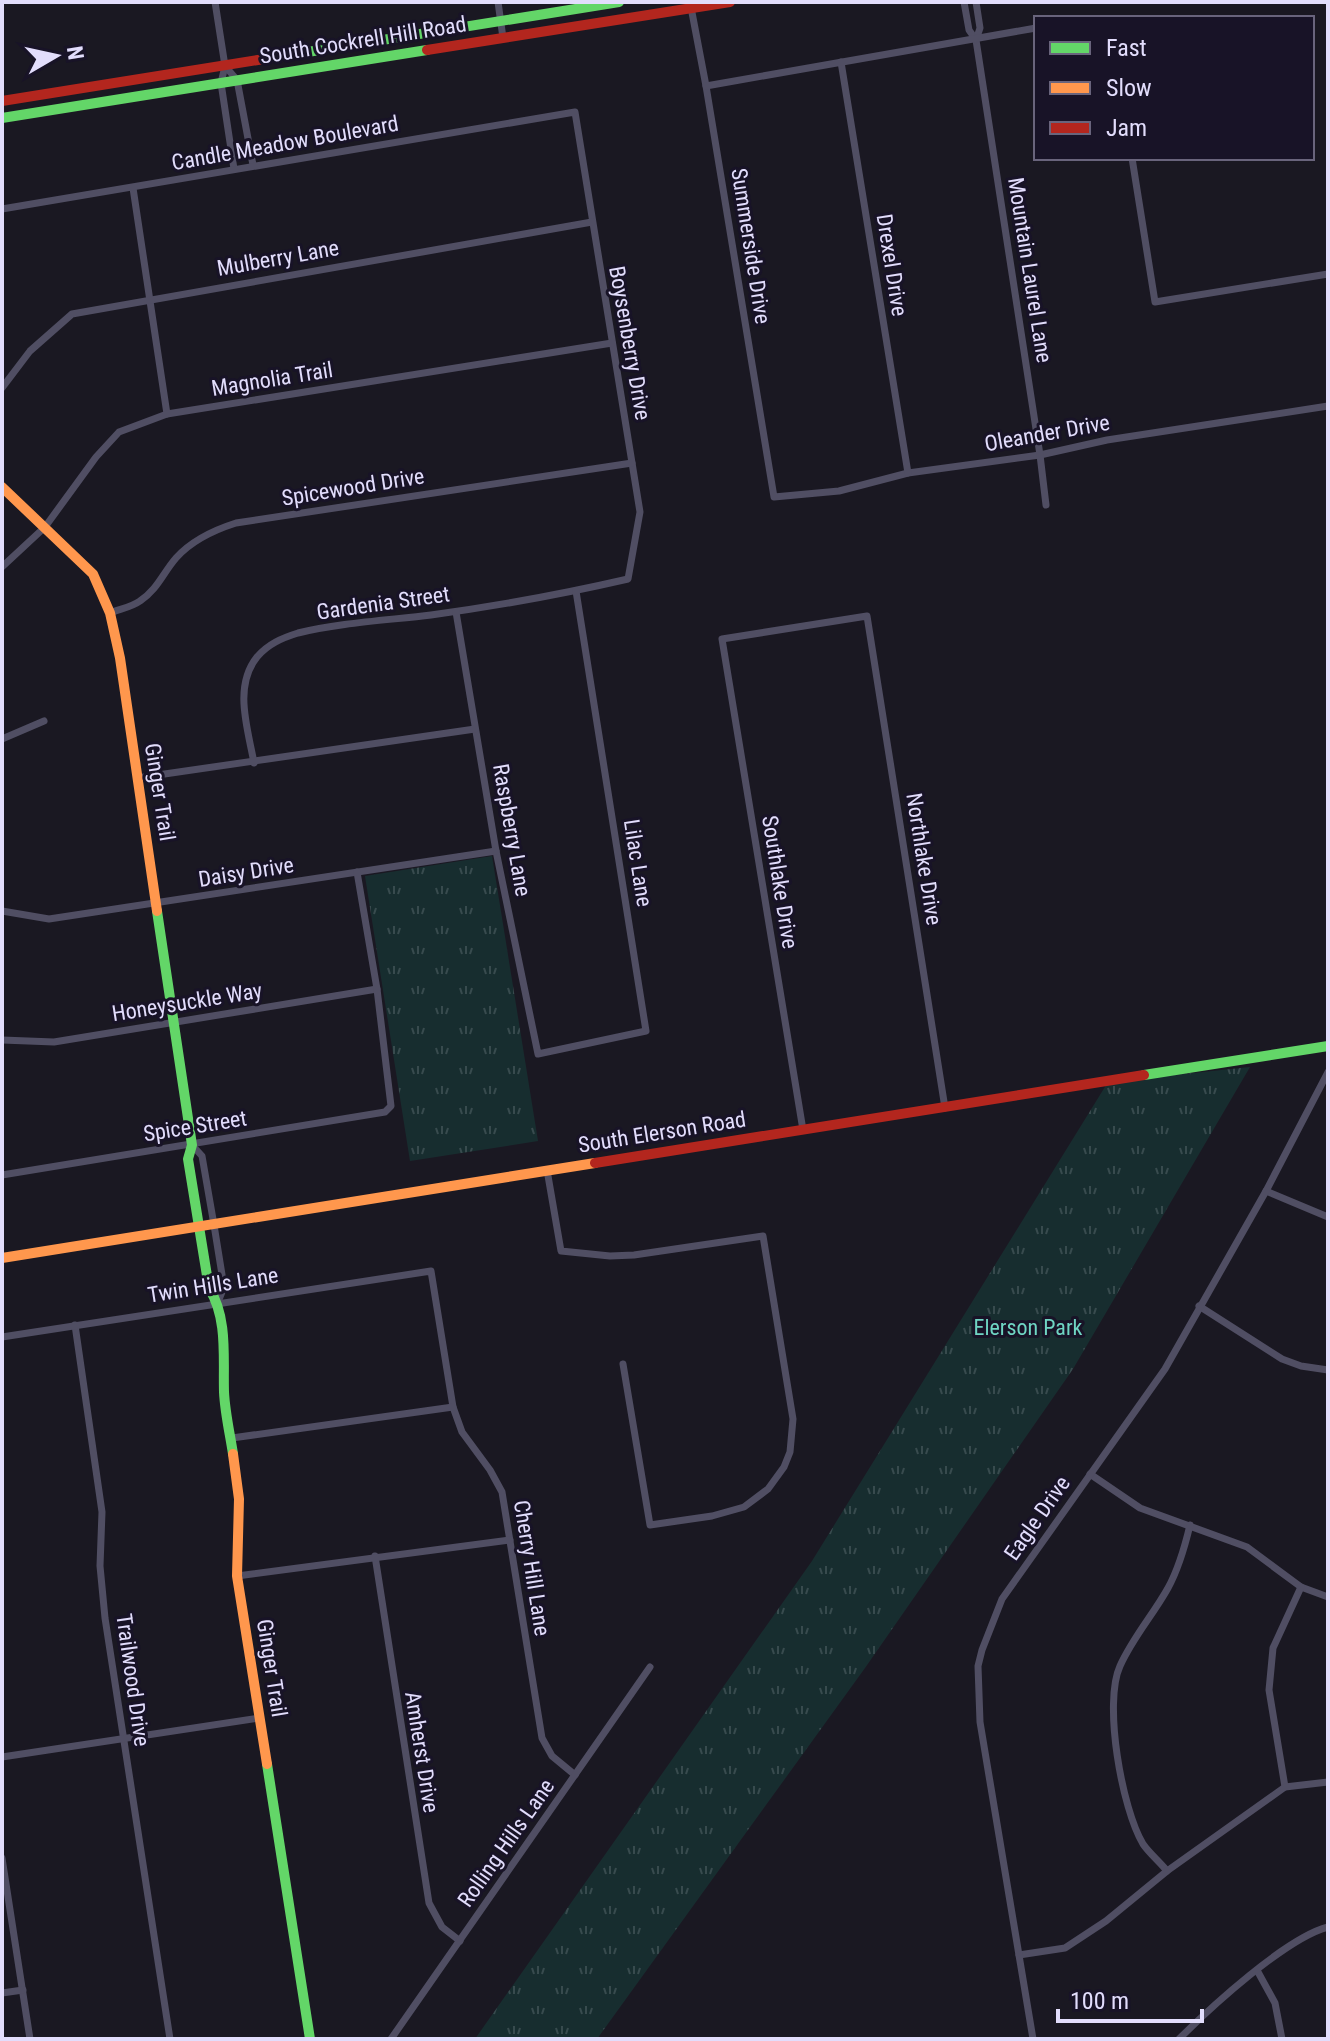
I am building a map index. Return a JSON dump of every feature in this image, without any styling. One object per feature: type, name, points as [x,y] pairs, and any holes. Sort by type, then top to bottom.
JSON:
[{"type":"street","points":[[215,2],[225,66],[221,83],[234,169]]},
{"type":"street","points":[[498,2],[503,38]]},
{"type":"street","name":"South Cockrell Hill Road","points":[[2,101],[619,2]]},
{"type":"street","name":"South Cockrell Hill Road","points":[[2,118],[690,5],[730,2]]},
{"type":"street","name":"Mountain Laurel Lane","points":[[964,2],[969,30],[976,40],[1046,505]]},
{"type":"street","name":"Mountain Laurel Lane","points":[[976,2],[980,28],[976,40]]},
{"type":"street","name":"Summerside Drive","points":[[690,5],[774,497]]},
{"type":"street","points":[[706,86],[1034,28]]},
{"type":"street","name":"Drexel Drive","points":[[841,62],[908,473]]},
{"type":"street","points":[[225,66],[237,80],[253,165]]},
{"type":"street","name":"Candle Meadow Boulevard","points":[[2,209],[575,112]]},
{"type":"street","name":"Boysenberry Drive","points":[[575,112],[640,512],[628,579]]},
{"type":"street","points":[[1132,160],[1155,302],[1328,274]]},
{"type":"street","points":[[133,188],[167,414]]},
{"type":"street","name":"Mulberry Lane","points":[[2,388],[30,351],[72,314],[592,222]]},
{"type":"street","name":"Magnolia Trail","points":[[2,567],[45,527],[96,457],[119,432],[167,414],[612,343]]},
{"type":"street","name":"Oleander Drive","points":[[774,497],[839,491],[908,473],[1040,455],[1107,440],[1328,406]]},
{"type":"street","name":"Spicewood Drive","points":[[110,613],[138,603],[154,589],[176,558],[192,543],[219,528],[236,523],[632,463]]},
{"type":"street","name":"Ginger Trail","points":[[2,487],[93,574],[110,613],[175,1022],[192,1145],[188,1159],[209,1288],[218,1302],[226,1369],[224,1391],[239,1499],[237,1576],[310,2039]]},
{"type":"street","name":"Gardenia Street","points":[[254,763],[244,706],[244,686],[258,657],[276,640],[302,632],[456,612],[628,579]]},
{"type":"street","name":"Lilac Lane","points":[[538,1054],[646,1031],[576,591]]},
{"type":"street","name":"Raspberry Lane","points":[[456,612],[496,851],[538,1054]]},
{"type":"street","name":"Northlake Drive","points":[[722,639],[867,616],[945,1108]]},
{"type":"street","name":"Southlake Drive","points":[[722,639],[803,1130]]},
{"type":"street","points":[[2,739],[44,721]]},
{"type":"street","points":[[137,778],[475,729]]},
{"type":"street","name":"Daisy Drive","points":[[2,911],[49,919],[496,851]]},
{"type":"street","points":[[357,872],[377,989]]},
{"type":"street","name":"Honeysuckle Way","points":[[2,1040],[54,1042],[377,989]]},
{"type":"street","name":"Spice Street","points":[[2,1175],[385,1112],[391,1106],[377,989]]},
{"type":"street","name":"South Elerson Road","points":[[2,1258],[1328,1047]]},
{"type":"street","name":"Eagle Drive","points":[[1033,2039],[980,1722],[978,1666],[982,1650],[1002,1599],[1165,1369],[1266,1191],[1328,1072]]},
{"type":"street","name":"Ginger Trail","points":[[192,1145],[202,1156],[214,1225],[224,1287],[218,1302]]},
{"type":"street","points":[[547,1170],[561,1251],[634,1255],[763,1236],[793,1419],[790,1452],[777,1478],[757,1498],[729,1513],[650,1525],[623,1364]]},
{"type":"street","points":[[1266,1191],[1328,1217]]},
{"type":"street","name":"Twin Hills Lane","points":[[2,1337],[431,1271]]},
{"type":"street","name":"Cherry Hill Lane","points":[[431,1271],[453,1407],[462,1432],[502,1492],[542,1738],[552,1756],[575,1775]]},
{"type":"street","points":[[1199,1306],[1282,1359],[1328,1370]]},
{"type":"street","name":"Trailwood Drive","points":[[75,1325],[102,1512],[100,1566],[105,1618],[170,2039]]},
{"type":"street","points":[[232,1438],[453,1407]]},
{"type":"street","points":[[1090,1474],[1140,1508],[1247,1547],[1301,1587],[1328,1597]]},
{"type":"street","points":[[1167,1871],[1143,1844],[1126,1803],[1113,1697],[1118,1669],[1168,1588],[1183,1554],[1190,1525]]},
{"type":"street","points":[[237,1576],[510,1540]]},
{"type":"street","name":"Amherst Drive","points":[[375,1556],[429,1903],[442,1927],[460,1941]]},
{"type":"street","points":[[1285,1787],[1269,1690],[1273,1648],[1301,1587]]},
{"type":"street","name":"Rolling Hills Lane","points":[[391,2039],[650,1667]]},
{"type":"street","points":[[2,1757],[259,1718]]},
{"type":"street","points":[[1019,1955],[1065,1948],[1106,1921],[1167,1871],[1285,1787],[1328,1782]]},
{"type":"street","points":[[2,1858],[30,2039]]},
{"type":"street","points":[[1179,2039],[1206,2012],[1298,1940],[1328,1927]]},
{"type":"street","points":[[1258,1972],[1275,2003],[1282,2039]]},
{"type":"street","points":[[2,1993],[23,1990]]},
{"type":"green space","points":[[492,856],[538,1141],[410,1161],[365,876]]},
{"type":"green space","name":"Elerson Park","points":[[1250,1067],[1073,1369],[865,1668],[597,2039],[475,2039],[812,1561],[1108,1082]]},
{"type":"traffic: fast","points":[[295,54],[619,2]]},
{"type":"traffic: fast","points":[[2,118],[427,50]]},
{"type":"traffic: fast","points":[[157,911],[192,1145],[188,1159],[209,1288],[222,1325],[225,1400],[233,1454]]},
{"type":"traffic: fast","points":[[1144,1075],[1328,1046]]},
{"type":"traffic: fast","points":[[267,1764],[310,2039]]},
{"type":"traffic: slow","points":[[2,487],[93,574],[110,613],[120,658],[157,911]]},
{"type":"traffic: slow","points":[[2,1258],[595,1163]]},
{"type":"traffic: slow","points":[[233,1454],[239,1499],[237,1576],[267,1764]]},
{"type":"traffic: jam","points":[[427,50],[730,2]]},
{"type":"traffic: jam","points":[[2,101],[295,54]]},
{"type":"traffic: jam","points":[[595,1163],[1144,1075]]}]
